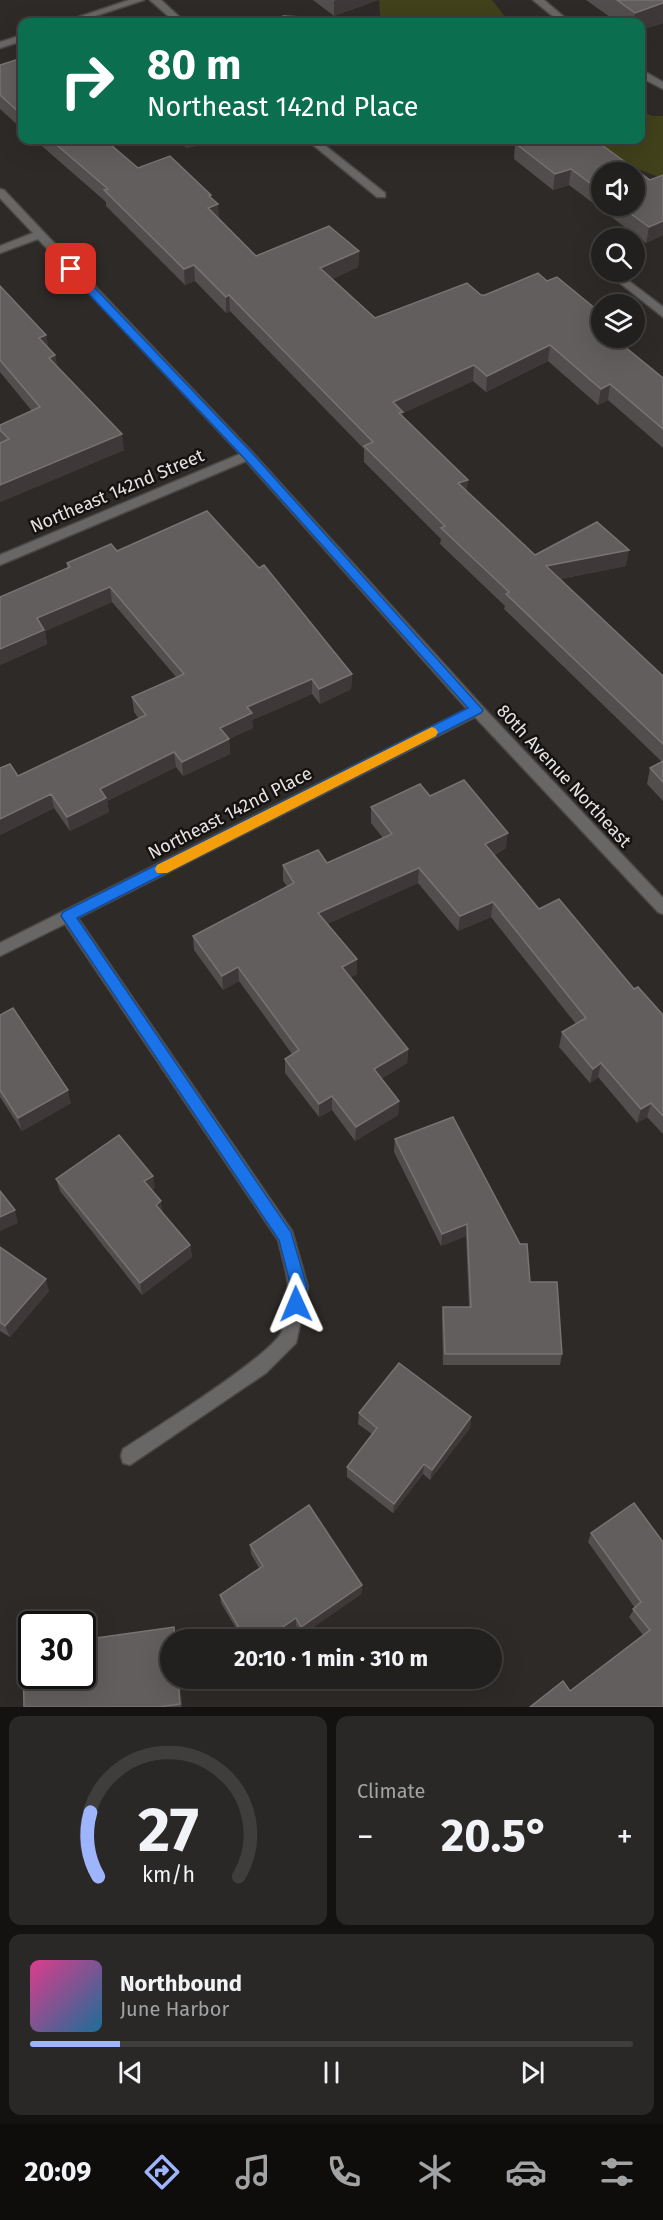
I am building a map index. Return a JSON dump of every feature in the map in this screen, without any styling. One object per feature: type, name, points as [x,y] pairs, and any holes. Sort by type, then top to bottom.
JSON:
[{"type":"street","points":[[82,18],[139,0]]},
{"type":"street","points":[[155,0],[175,18]]},
{"type":"street","points":[[538,0],[560,18]]},
{"type":"street","points":[[0,45],[18,39]]},
{"type":"street","points":[[645,75],[663,86]]},
{"type":"street","points":[[317,144],[381,195]]},
{"type":"street","name":"80th Avenue Northeast","points":[[0,192],[248,455],[477,710],[663,908]]},
{"type":"street","points":[[0,250],[39,235]]},
{"type":"street","points":[[624,282],[663,313]]},
{"type":"street","name":"Northeast 142nd Street","points":[[0,560],[248,455]]},
{"type":"street","name":"Northeast 142nd Place","points":[[0,950],[477,710]]},
{"type":"street","points":[[68,916],[286,1237],[299,1287],[290,1337],[260,1367],[130,1456]]},
{"type":"shaded area","points":[[379,0],[492,0],[506,18],[382,18]]},
{"type":"shaded area","points":[[645,112],[652,116],[663,116],[663,179],[645,172],[645,162],[622,162],[578,144],[645,144]]},
{"type":"building","points":[[617,0],[663,0],[663,3],[635,13]]},
{"type":"building","points":[[283,16],[320,18],[283,18]]},
{"type":"building","points":[[18,59],[18,111],[0,95],[0,65]]},
{"type":"building","points":[[56,144],[110,144],[138,168],[170,156],[211,195],[209,196],[218,204],[208,208],[256,256],[329,226],[359,251],[320,268],[375,318],[467,283],[481,295],[485,295],[538,273],[547,281],[557,277],[591,305],[591,348],[626,348],[663,378],[663,429],[610,384],[601,389],[550,345],[487,376],[474,365],[393,402],[403,412],[399,413],[468,480],[458,483],[535,555],[597,522],[629,550],[546,566],[663,676],[663,744],[506,594],[509,592],[441,528],[445,526],[364,446],[373,442],[229,295],[226,297],[194,265],[184,269],[104,190],[108,189]]},
{"type":"building","points":[[516,144],[600,144],[625,162],[591,162],[591,184],[571,169],[555,174]]},
{"type":"building","points":[[663,175],[663,221],[649,227],[634,216],[645,216],[645,176],[650,180]]},
{"type":"building","points":[[0,286],[46,335],[39,338],[55,355],[49,358],[122,434],[0,485],[0,443],[9,439],[0,430],[0,425],[40,407],[0,360]]},
{"type":"building","points":[[207,511],[259,568],[264,565],[352,674],[319,689],[312,679],[247,707],[252,713],[220,728],[229,739],[182,762],[174,752],[100,789],[106,798],[67,817],[51,794],[0,819],[0,768],[10,764],[18,776],[146,715],[132,697],[184,674],[110,587],[37,618],[44,630],[0,649],[0,597],[70,567],[67,563],[111,544],[117,551]]},
{"type":"building","points":[[663,761],[663,782],[650,768]]},
{"type":"building","points":[[464,780],[508,833],[485,844],[539,909],[559,899],[634,989],[638,987],[663,1015],[663,1116],[651,1103],[641,1109],[601,1063],[593,1069],[562,1032],[586,1018],[493,902],[460,916],[419,868],[318,913],[357,959],[342,967],[408,1049],[374,1069],[399,1101],[356,1127],[332,1096],[319,1104],[285,1059],[299,1050],[238,967],[222,976],[193,936],[294,883],[283,865],[318,850],[327,863],[392,834],[371,807],[420,784],[430,796]]},
{"type":"building","points":[[13,1008],[68,1090],[18,1118],[0,1090],[0,1015]]},
{"type":"building","points":[[453,1117],[520,1244],[527,1244],[530,1282],[557,1282],[562,1354],[445,1354],[443,1307],[471,1307],[467,1224],[442,1234],[395,1139]]},
{"type":"building","points":[[119,1135],[153,1176],[144,1181],[161,1201],[156,1205],[190,1245],[140,1283],[56,1179]]},
{"type":"building","points":[[0,1191],[15,1210],[0,1217]]},
{"type":"building","points":[[0,1247],[46,1279],[5,1326],[0,1322]]},
{"type":"building","points":[[399,1363],[471,1417],[432,1470],[424,1464],[394,1504],[347,1467],[377,1428],[359,1413]]},
{"type":"building","points":[[634,1503],[663,1542],[663,1707],[530,1707],[563,1681],[570,1691],[650,1630],[633,1609],[641,1602],[591,1533]]},
{"type":"building","points":[[309,1505],[362,1585],[301,1627],[296,1618],[280,1629],[240,1629],[220,1595],[263,1566],[250,1545]]},
{"type":"building","points":[[174,1627],[174,1629],[160,1629],[160,1689],[179,1689],[180,1704],[159,1707],[24,1707],[24,1689],[96,1689],[96,1638]]},
{"type":"slow traffic","points":[[162,869],[432,732]]},
{"type":"route","points":[[71,269],[248,455],[477,710],[68,916],[286,1237],[299,1287],[296,1304]]}]
